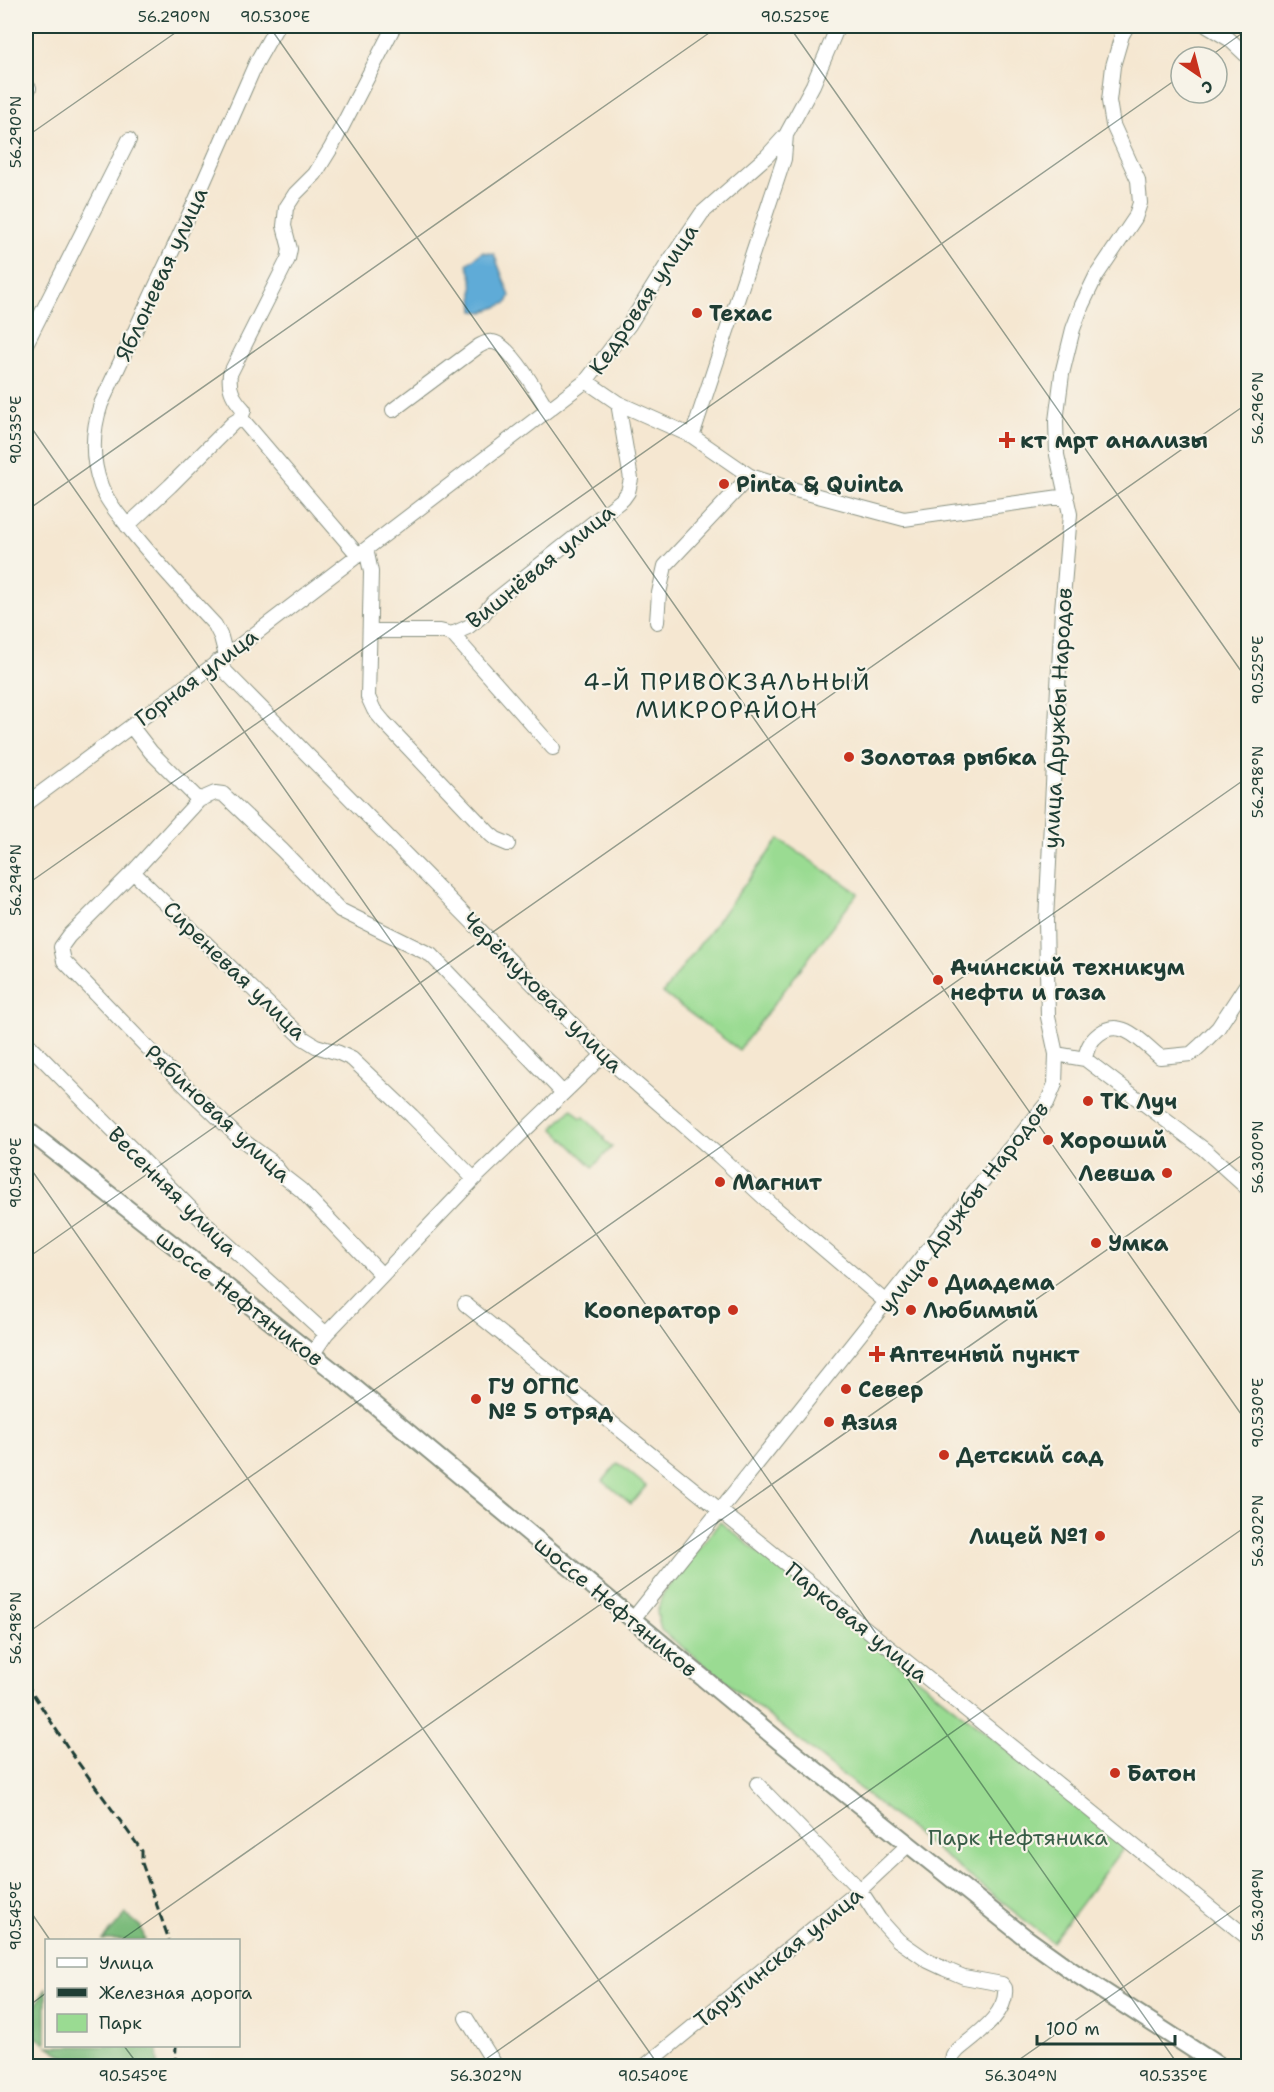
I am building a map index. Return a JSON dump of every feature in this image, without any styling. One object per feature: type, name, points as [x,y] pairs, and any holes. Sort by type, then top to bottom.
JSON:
[{"type":"main road","name":"шоссе Нефтяников","points":[[26,1129],[312,1355],[779,1741],[1026,1938],[1072,1971],[1219,2067]]},
{"type":"street","name":"Яблоневая улица","points":[[127,526],[107,497],[97,473],[93,442],[96,419],[256,63],[277,26]]},
{"type":"street","points":[[127,526],[232,423],[241,418],[244,410],[228,385],[230,374],[288,259],[290,249],[284,225],[286,208],[295,194],[315,174],[331,148],[394,26]]},
{"type":"street","name":"Кедровая улица","points":[[362,552],[586,381],[629,325],[702,213],[767,156],[786,135],[813,85],[838,26]]},
{"type":"street","name":"улица Дружбы Народов","points":[[633,1619],[962,1206],[1047,1103],[1055,1084],[1056,1054],[1048,1017],[1046,920],[1062,610],[1070,514],[1060,474],[1056,440],[1058,400],[1073,329],[1082,305],[1096,276],[1135,218],[1140,203],[1138,180],[1113,125],[1109,101],[1113,66],[1127,26]]},
{"type":"street","points":[[1207,26],[1229,39],[1248,57]]},
{"type":"street","points":[[692,436],[784,159],[786,135]]},
{"type":"street","points":[[26,344],[129,140]]},
{"type":"street","points":[[393,410],[479,346],[493,342],[499,343],[510,353],[548,410]]},
{"type":"street","points":[[586,381],[618,403],[692,436],[750,476],[904,519],[1067,496]]},
{"type":"street","name":"Вишнёвая улица","points":[[370,631],[440,631],[452,634],[468,627],[482,616],[493,602],[623,499],[631,479],[618,403]]},
{"type":"street","points":[[241,418],[362,552],[371,572],[368,697],[374,710],[490,834],[508,844]]},
{"type":"street","points":[[657,622],[659,593],[665,566],[750,476]]},
{"type":"street","name":"Черёмуховая улица","points":[[127,526],[215,625],[221,637],[221,659],[603,1055],[773,1206],[887,1303]]},
{"type":"street","name":"Горная улица","points":[[26,804],[362,552]]},
{"type":"street","points":[[452,634],[553,748]]},
{"type":"street","points":[[130,726],[151,752],[199,800]]},
{"type":"street","points":[[133,872],[199,800],[215,793],[223,794],[340,910],[431,955],[563,1093]]},
{"type":"street","name":"Рябиновая улица","points":[[133,872],[69,936],[61,947],[64,961],[238,1137],[271,1161],[283,1176],[301,1190],[382,1275]]},
{"type":"street","name":"Сиреневая улица","points":[[133,872],[303,1038],[316,1046],[352,1059],[474,1179]]},
{"type":"street","points":[[1085,1059],[1086,1049],[1091,1041],[1104,1030],[1112,1028],[1127,1030],[1160,1057],[1191,1054],[1218,1028],[1248,982]]},
{"type":"street","name":"Весенняя улица","points":[[26,1042],[211,1229],[326,1334]]},
{"type":"street","points":[[1056,1054],[1085,1059],[1205,1150],[1248,1189]]},
{"type":"street","points":[[312,1355],[326,1334],[474,1179],[603,1055]]},
{"type":"street","name":"Парковая улица","points":[[465,1305],[1248,1938]]},
{"type":"street","points":[[757,1784],[860,1890],[879,1919],[898,1940],[928,1961],[964,1977],[1002,1984],[1005,1988],[1004,2001],[996,2014],[958,2050],[953,2056],[951,2067]]},
{"type":"street","name":"Тарутинская улица","points":[[645,2067],[860,1890],[909,1844]]},
{"type":"street","points":[[466,2018],[496,2067]]},
{"type":"green space","points":[[779,839],[858,893],[739,1050],[663,993]]},
{"type":"green space","points":[[572,1109],[581,1118],[584,1117],[612,1147],[593,1167],[553,1128]]},
{"type":"green space","points":[[618,1463],[646,1486],[631,1504],[603,1481]]},
{"type":"green space","name":"Парк Нефтяника","points":[[720,1522],[1126,1844],[1052,1942],[661,1630],[657,1612],[663,1593]]},
{"type":"green space","points":[[126,1914],[141,1927],[145,1939],[104,1939]]},
{"type":"green space","points":[[45,1991],[45,2043],[36,2037],[28,2017]]},
{"type":"green space","points":[[50,2047],[157,2047],[158,2066],[79,2066]]},
{"type":"water","points":[[482,252],[494,254],[510,296],[507,303],[484,312],[474,311],[472,278],[467,264]]},
{"type":"railway","points":[[26,1683],[72,1754],[142,1851],[142,1863],[169,1939]]},
{"type":"railway","points":[[175,2066],[176,2047]]},
{"type":"place","name":"Техас","points":[[697,313]]},
{"type":"place","name":"кт мрт анализы","points":[[1007,440]]},
{"type":"place","name":"Pinta & Quinta","points":[[724,484]]},
{"type":"place","name":"Золотая рыбка","points":[[849,757]]},
{"type":"place","name":"Ачинский техникум нефти и газа","points":[[938,980]]},
{"type":"place","name":"ТК Луч","points":[[1088,1101]]},
{"type":"place","name":"Хороший","points":[[1048,1140]]},
{"type":"place","name":"Левша","points":[[1167,1173]]},
{"type":"place","name":"Магнит","points":[[720,1182]]},
{"type":"place","name":"Умка","points":[[1096,1243]]},
{"type":"place","name":"Диадема","points":[[933,1282]]},
{"type":"place","name":"Кооператор","points":[[733,1310]]},
{"type":"place","name":"Любимый","points":[[911,1310]]},
{"type":"place","name":"Аптечный пункт","points":[[877,1354]]},
{"type":"place","name":"Север","points":[[846,1389]]},
{"type":"place","name":"ГУ ОГПС № 5 отряд","points":[[476,1399]]},
{"type":"place","name":"Азия","points":[[829,1422]]},
{"type":"place","name":"Детский сад","points":[[944,1455]]},
{"type":"place","name":"Лицей №1","points":[[1100,1536]]},
{"type":"place","name":"Батон","points":[[1115,1773]]},
{"type":"district","name":"4-Й ПРИВОКЗАЛЬНЫЙ МИКРОРАЙОН","points":[[727,696]]}]
